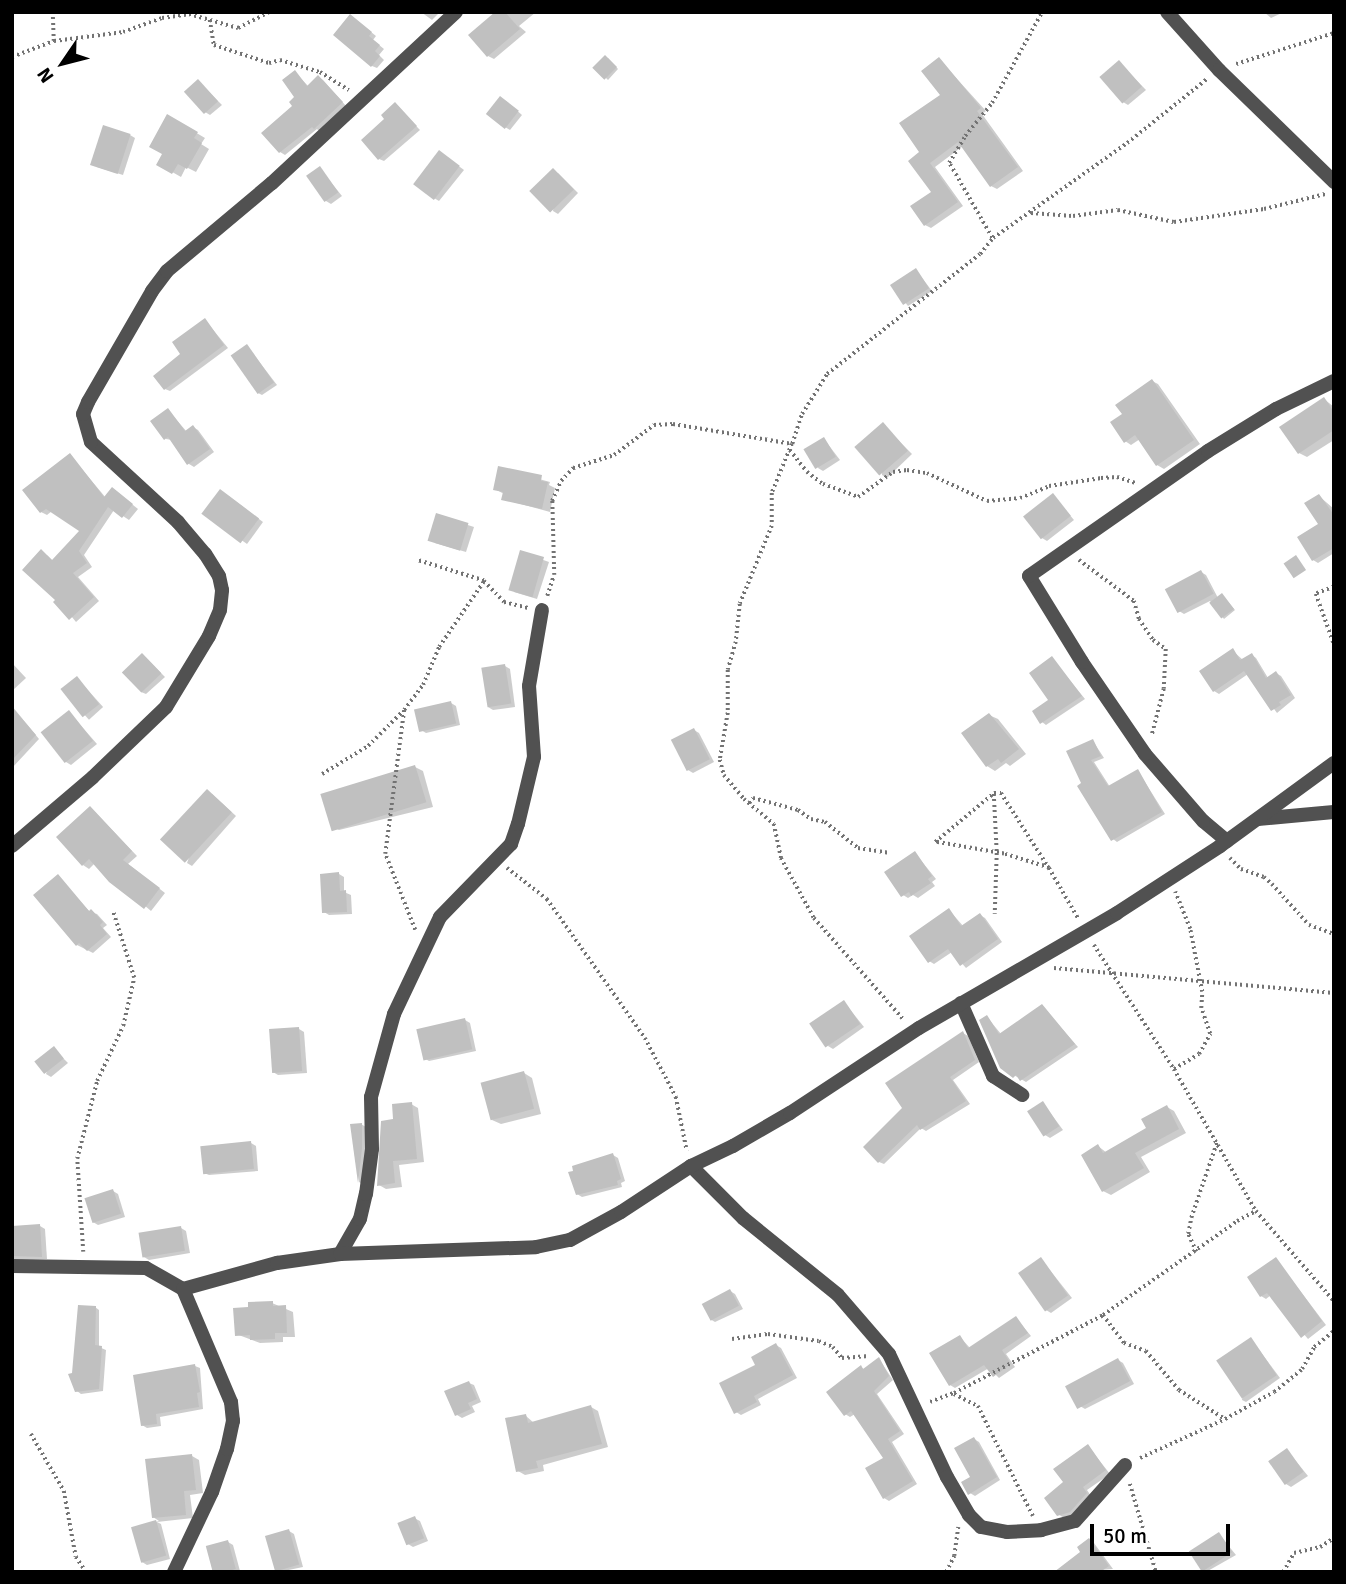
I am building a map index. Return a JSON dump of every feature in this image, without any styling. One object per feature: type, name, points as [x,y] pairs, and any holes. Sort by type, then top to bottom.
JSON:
[{"type":"street","points":[[12,846],[93,777],[166,707],[209,636],[220,610],[222,590],[219,576],[205,554],[178,522],[91,442],[83,414],[88,402],[152,291],[167,271],[272,183],[456,12]]},
{"type":"street","points":[[1167,12],[1219,70],[1334,182]]},
{"type":"street","points":[[1223,843],[1145,754],[1082,662],[1029,576],[1150,491],[1276,409],[1334,381]]},
{"type":"street","points":[[340,1254],[360,1219],[366,1194],[372,1149],[371,1097],[394,1014],[440,917],[511,844],[534,757],[529,686],[542,610]]},
{"type":"street","points":[[183,1289],[276,1263],[340,1254],[536,1247],[570,1240],[621,1212],[691,1166],[733,1146],[790,1113],[910,1034],[1169,880],[1334,763]]},
{"type":"street","points":[[1255,820],[1334,812]]},
{"type":"street","points":[[961,1003],[993,1076],[1022,1095]]},
{"type":"street","points":[[691,1166],[743,1218],[838,1295],[889,1354],[912,1408],[962,1502],[981,1527],[992,1531],[1041,1530],[1075,1521],[1125,1465]]},
{"type":"street","points":[[12,1266],[146,1268],[183,1289],[231,1402],[233,1421],[227,1449],[212,1492],[174,1572]]},
{"type":"path","points":[[53,12],[54,41]]},
{"type":"path","points":[[162,18],[164,12]]},
{"type":"path","points":[[12,57],[54,41],[123,32],[162,18],[189,14],[238,28],[270,12]]},
{"type":"path","points":[[993,238],[949,163],[965,135],[992,103],[1042,12]]},
{"type":"path","points":[[210,19],[214,45],[269,62],[281,60],[320,72],[362,99]]},
{"type":"path","points":[[910,1034],[901,1014],[814,918],[781,858],[774,824],[748,803],[724,775],[720,760],[728,713],[728,670],[736,642],[740,604],[772,526],[772,493],[802,414],[827,374],[980,254],[993,238],[1154,123],[1219,70],[1334,33]]},
{"type":"path","points":[[1031,213],[1073,216],[1118,210],[1174,222],[1264,209],[1334,191]]},
{"type":"path","points":[[416,560],[484,581],[504,602],[542,610],[554,575],[552,501],[561,481],[573,468],[614,455],[654,425],[673,424],[792,444]]},
{"type":"path","points":[[790,449],[807,472],[824,484],[858,497],[893,472],[907,470],[928,473],[987,500],[1020,498],[1049,486],[1117,477],[1150,491]]},
{"type":"path","points":[[1064,552],[1115,584],[1134,601],[1139,619],[1153,640],[1166,649],[1164,689],[1145,754]]},
{"type":"path","points":[[322,774],[368,746],[404,710],[423,685],[439,647],[484,581]]},
{"type":"path","points":[[1334,587],[1316,594],[1334,644]]},
{"type":"path","points":[[404,710],[385,854],[406,913],[425,947]]},
{"type":"path","points":[[994,793],[997,853],[995,914]]},
{"type":"path","points":[[1049,868],[997,853],[935,842],[994,793],[1001,793],[1049,868],[1085,931],[1174,1069],[1256,1211],[1334,1301]]},
{"type":"path","points":[[748,803],[753,798],[798,810],[811,819],[825,822],[858,848],[890,853]]},
{"type":"path","points":[[1223,843],[1241,869],[1272,884],[1309,925],[1334,934]]},
{"type":"path","points":[[496,860],[547,899],[645,1038],[676,1097],[691,1166]]},
{"type":"path","points":[[1169,880],[1190,929],[1201,980],[1201,1008],[1210,1034],[1199,1054],[1174,1069]]},
{"type":"path","points":[[85,1268],[77,1159],[97,1081],[123,1026],[134,978],[113,912]]},
{"type":"path","points":[[1025,965],[1334,993]]},
{"type":"path","points":[[1196,1252],[1188,1234],[1191,1218],[1217,1142]]},
{"type":"path","points":[[912,1408],[954,1393],[1103,1315],[1237,1221],[1256,1211]]},
{"type":"path","points":[[1103,1315],[1124,1343],[1146,1351],[1179,1390],[1225,1419]]},
{"type":"path","points":[[1156,1572],[1125,1465],[1225,1419],[1274,1392],[1302,1369],[1314,1346],[1334,1331]]},
{"type":"path","points":[[732,1339],[768,1334],[819,1341],[833,1347],[842,1358],[889,1354]]},
{"type":"path","points":[[954,1393],[978,1406],[1041,1530]]},
{"type":"path","points":[[31,1434],[64,1491],[76,1557],[86,1572]]},
{"type":"path","points":[[946,1572],[954,1556],[962,1502]]},
{"type":"path","points":[[1283,1572],[1294,1553],[1320,1547],[1334,1538]]},
{"type":"building","points":[[495,12],[505,12],[520,29],[487,57],[468,35]]},
{"type":"building","points":[[350,14],[372,32],[369,36],[380,45],[375,51],[380,56],[371,67],[333,35]]},
{"type":"building","points":[[605,55],[617,67],[604,80],[592,68]]},
{"type":"building","points":[[939,57],[981,108],[977,111],[1018,167],[990,187],[958,142],[930,163],[958,202],[924,226],[910,206],[931,192],[908,161],[919,152],[899,123],[940,95],[921,71]]},
{"type":"building","points":[[1119,60],[1142,86],[1122,103],[1099,77]]},
{"type":"building","points":[[295,70],[307,86],[318,75],[343,102],[314,129],[312,127],[279,153],[261,133],[292,106],[289,102],[294,97],[282,80]]},
{"type":"building","points":[[198,79],[218,101],[204,114],[184,92]]},
{"type":"building","points":[[500,96],[519,111],[505,129],[486,114]]},
{"type":"building","points":[[395,102],[417,126],[378,160],[361,140],[384,119],[381,115]]},
{"type":"building","points":[[167,114],[198,132],[194,138],[202,143],[187,169],[178,164],[172,174],[156,165],[162,154],[149,147]]},
{"type":"building","points":[[103,125],[131,134],[118,174],[90,165]]},
{"type":"building","points":[[439,150],[460,166],[434,200],[413,184]]},
{"type":"building","points":[[320,166],[338,192],[324,202],[306,176]]},
{"type":"building","points":[[553,168],[574,190],[550,213],[529,191]]},
{"type":"building","points":[[916,268],[929,288],[903,305],[890,285]]},
{"type":"building","points":[[205,318],[224,345],[164,390],[153,376],[180,354],[172,342]]},
{"type":"building","points":[[247,344],[274,383],[258,394],[231,355]]},
{"type":"building","points":[[1152,379],[1194,440],[1156,466],[1135,435],[1124,443],[1110,422],[1122,414],[1115,405]]},
{"type":"building","points":[[1324,397],[1334,412],[1334,430],[1298,454],[1279,427]]},
{"type":"building","points":[[168,408],[185,431],[193,425],[210,449],[187,465],[168,437],[164,440],[150,421]]},
{"type":"building","points":[[883,422],[908,451],[879,476],[854,447]]},
{"type":"building","points":[[824,437],[836,457],[815,469],[803,449]]},
{"type":"building","points":[[70,453],[104,497],[112,487],[133,504],[122,518],[108,507],[79,551],[87,563],[73,573],[94,597],[69,620],[53,602],[55,600],[22,570],[41,549],[52,560],[79,531],[46,509],[40,513],[22,490]]},
{"type":"building","points":[[498,466],[542,475],[541,481],[548,482],[542,509],[501,500],[503,492],[493,490]]},
{"type":"building","points":[[220,489],[259,518],[240,543],[201,514]]},
{"type":"building","points":[[1053,493],[1071,516],[1041,539],[1023,516]]},
{"type":"building","points":[[1319,494],[1334,515],[1334,548],[1312,561],[1297,537],[1318,524],[1304,503]]},
{"type":"building","points":[[436,513],[469,523],[460,551],[428,541]]},
{"type":"building","points":[[520,550],[544,557],[532,597],[508,590]]},
{"type":"building","points":[[1296,555],[1306,570],[1294,578],[1284,563]]},
{"type":"building","points":[[1201,570],[1214,594],[1177,613],[1165,589]]},
{"type":"building","points":[[1222,593],[1234,609],[1221,619],[1209,603]]},
{"type":"building","points":[[1233,648],[1240,660],[1252,653],[1266,678],[1276,671],[1291,695],[1271,711],[1244,671],[1213,692],[1199,671]]},
{"type":"building","points":[[142,653],[161,673],[141,693],[122,672]]},
{"type":"building","points":[[1052,656],[1082,696],[1040,724],[1032,711],[1048,700],[1029,673]]},
{"type":"building","points":[[505,664],[511,704],[488,707],[481,668]]},
{"type":"building","points":[[77,676],[99,704],[83,717],[60,689]]},
{"type":"building","points":[[451,701],[456,723],[419,732],[414,710]]},
{"type":"building","points":[[12,707],[36,735],[12,760]]},
{"type":"building","points":[[69,710],[93,741],[65,763],[41,732]]},
{"type":"building","points":[[989,713],[1019,749],[1001,763],[998,759],[986,767],[961,733]]},
{"type":"building","points":[[694,728],[710,759],[687,771],[671,740]]},
{"type":"building","points":[[1093,739],[1101,756],[1091,760],[1108,786],[1138,769],[1162,812],[1111,841],[1077,786],[1081,783],[1066,751]]},
{"type":"building","points":[[415,765],[426,802],[332,831],[320,794]]},
{"type":"building","points":[[207,789],[232,812],[185,863],[160,839]]},
{"type":"building","points":[[90,806],[132,851],[123,860],[160,888],[144,909],[109,882],[89,859],[82,866],[56,837]]},
{"type":"building","points":[[915,851],[932,876],[928,879],[931,883],[911,896],[909,892],[901,897],[884,872]]},
{"type":"building","points":[[339,872],[340,891],[346,890],[347,912],[322,913],[320,874]]},
{"type":"building","points":[[58,874],[89,911],[91,909],[103,922],[100,925],[107,934],[87,951],[79,943],[76,946],[33,895]]},
{"type":"building","points":[[949,908],[961,926],[980,913],[998,939],[960,966],[948,949],[928,963],[909,936]]},
{"type":"building","points":[[844,1000],[860,1024],[825,1048],[809,1023]]},
{"type":"building","points":[[1042,1004],[1075,1044],[1020,1081],[1016,1075],[1013,1078],[1000,1068],[979,1020],[987,1015],[999,1034]]},
{"type":"building","points":[[465,1018],[472,1049],[423,1060],[416,1029]]},
{"type":"building","points":[[299,1027],[302,1071],[272,1073],[269,1029]]},
{"type":"building","points":[[963,1031],[975,1060],[950,1077],[966,1101],[920,1130],[917,1125],[878,1163],[863,1147],[902,1108],[885,1083]]},
{"type":"building","points":[[54,1046],[64,1059],[44,1074],[34,1061]]},
{"type":"building","points":[[524,1071],[534,1109],[491,1120],[481,1083]]},
{"type":"building","points":[[1043,1101],[1059,1126],[1043,1137],[1027,1111]]},
{"type":"building","points":[[412,1102],[417,1159],[393,1161],[395,1183],[377,1186],[381,1121],[393,1119],[392,1104]]},
{"type":"building","points":[[1167,1105],[1179,1129],[1135,1153],[1144,1168],[1102,1192],[1081,1155],[1098,1144],[1103,1153],[1146,1128],[1141,1119]]},
{"type":"building","points":[[362,1123],[362,1148],[358,1183],[350,1124]]},
{"type":"building","points":[[251,1141],[254,1169],[203,1174],[200,1146]]},
{"type":"building","points":[[613,1153],[621,1179],[617,1181],[618,1185],[576,1195],[568,1172],[573,1171],[572,1166]]},
{"type":"building","points":[[113,1189],[121,1214],[93,1223],[84,1198]]},
{"type":"building","points":[[40,1224],[42,1257],[12,1256],[12,1226]]},
{"type":"building","points":[[181,1226],[185,1251],[142,1257],[139,1233]]},
{"type":"building","points":[[1041,1257],[1068,1296],[1045,1312],[1018,1273]]},
{"type":"building","points":[[1276,1257],[1322,1321],[1301,1338],[1267,1293],[1260,1297],[1247,1277]]},
{"type":"building","points":[[730,1289],[739,1306],[711,1321],[702,1304]]},
{"type":"building","points":[[273,1301],[273,1306],[286,1305],[287,1333],[275,1333],[275,1339],[250,1340],[250,1335],[235,1336],[233,1308],[248,1307],[248,1302]]},
{"type":"building","points":[[78,1305],[96,1306],[95,1345],[102,1346],[99,1389],[75,1392],[68,1374],[72,1373]]},
{"type":"building","points":[[1016,1316],[1028,1333],[1002,1350],[1011,1364],[993,1377],[984,1365],[949,1386],[929,1353],[960,1335],[968,1348]]},
{"type":"building","points":[[1251,1337],[1277,1375],[1242,1399],[1216,1360]]},
{"type":"building","points":[[776,1343],[793,1375],[754,1396],[757,1402],[734,1414],[719,1383],[755,1365],[751,1357]]},
{"type":"building","points":[[879,1357],[889,1376],[874,1391],[900,1431],[888,1439],[913,1481],[883,1499],[865,1468],[883,1458],[851,1411],[844,1416],[826,1392],[861,1365],[863,1369]]},
{"type":"building","points":[[1118,1358],[1130,1381],[1077,1409],[1065,1386]]},
{"type":"building","points":[[195,1364],[200,1392],[197,1393],[199,1407],[156,1414],[157,1424],[141,1426],[133,1375]]},
{"type":"building","points":[[469,1381],[477,1399],[468,1403],[471,1409],[455,1416],[444,1391]]},
{"type":"building","points":[[591,1405],[602,1444],[536,1461],[538,1468],[516,1472],[505,1418],[526,1414],[528,1423]]},
{"type":"building","points":[[974,1437],[997,1477],[968,1495],[961,1482],[970,1477],[954,1448]]},
{"type":"building","points":[[1088,1444],[1106,1470],[1083,1487],[1087,1493],[1070,1512],[1057,1516],[1044,1498],[1063,1482],[1053,1469]]},
{"type":"building","points":[[1287,1448],[1304,1472],[1285,1485],[1268,1461]]},
{"type":"building","points":[[192,1454],[196,1490],[184,1491],[186,1515],[152,1518],[145,1459]]},
{"type":"building","points":[[415,1516],[424,1538],[406,1545],[397,1523]]},
{"type":"building","points":[[156,1520],[166,1556],[141,1563],[131,1527]]},
{"type":"building","points":[[289,1529],[299,1565],[275,1571],[265,1536]]},
{"type":"building","points":[[1219,1532],[1232,1552],[1202,1572],[1189,1552]]},
{"type":"building","points":[[1089,1538],[1109,1566],[1100,1572],[1054,1572],[1080,1552],[1077,1547]]},
{"type":"building","points":[[228,1540],[236,1569],[213,1572],[206,1546]]}]
